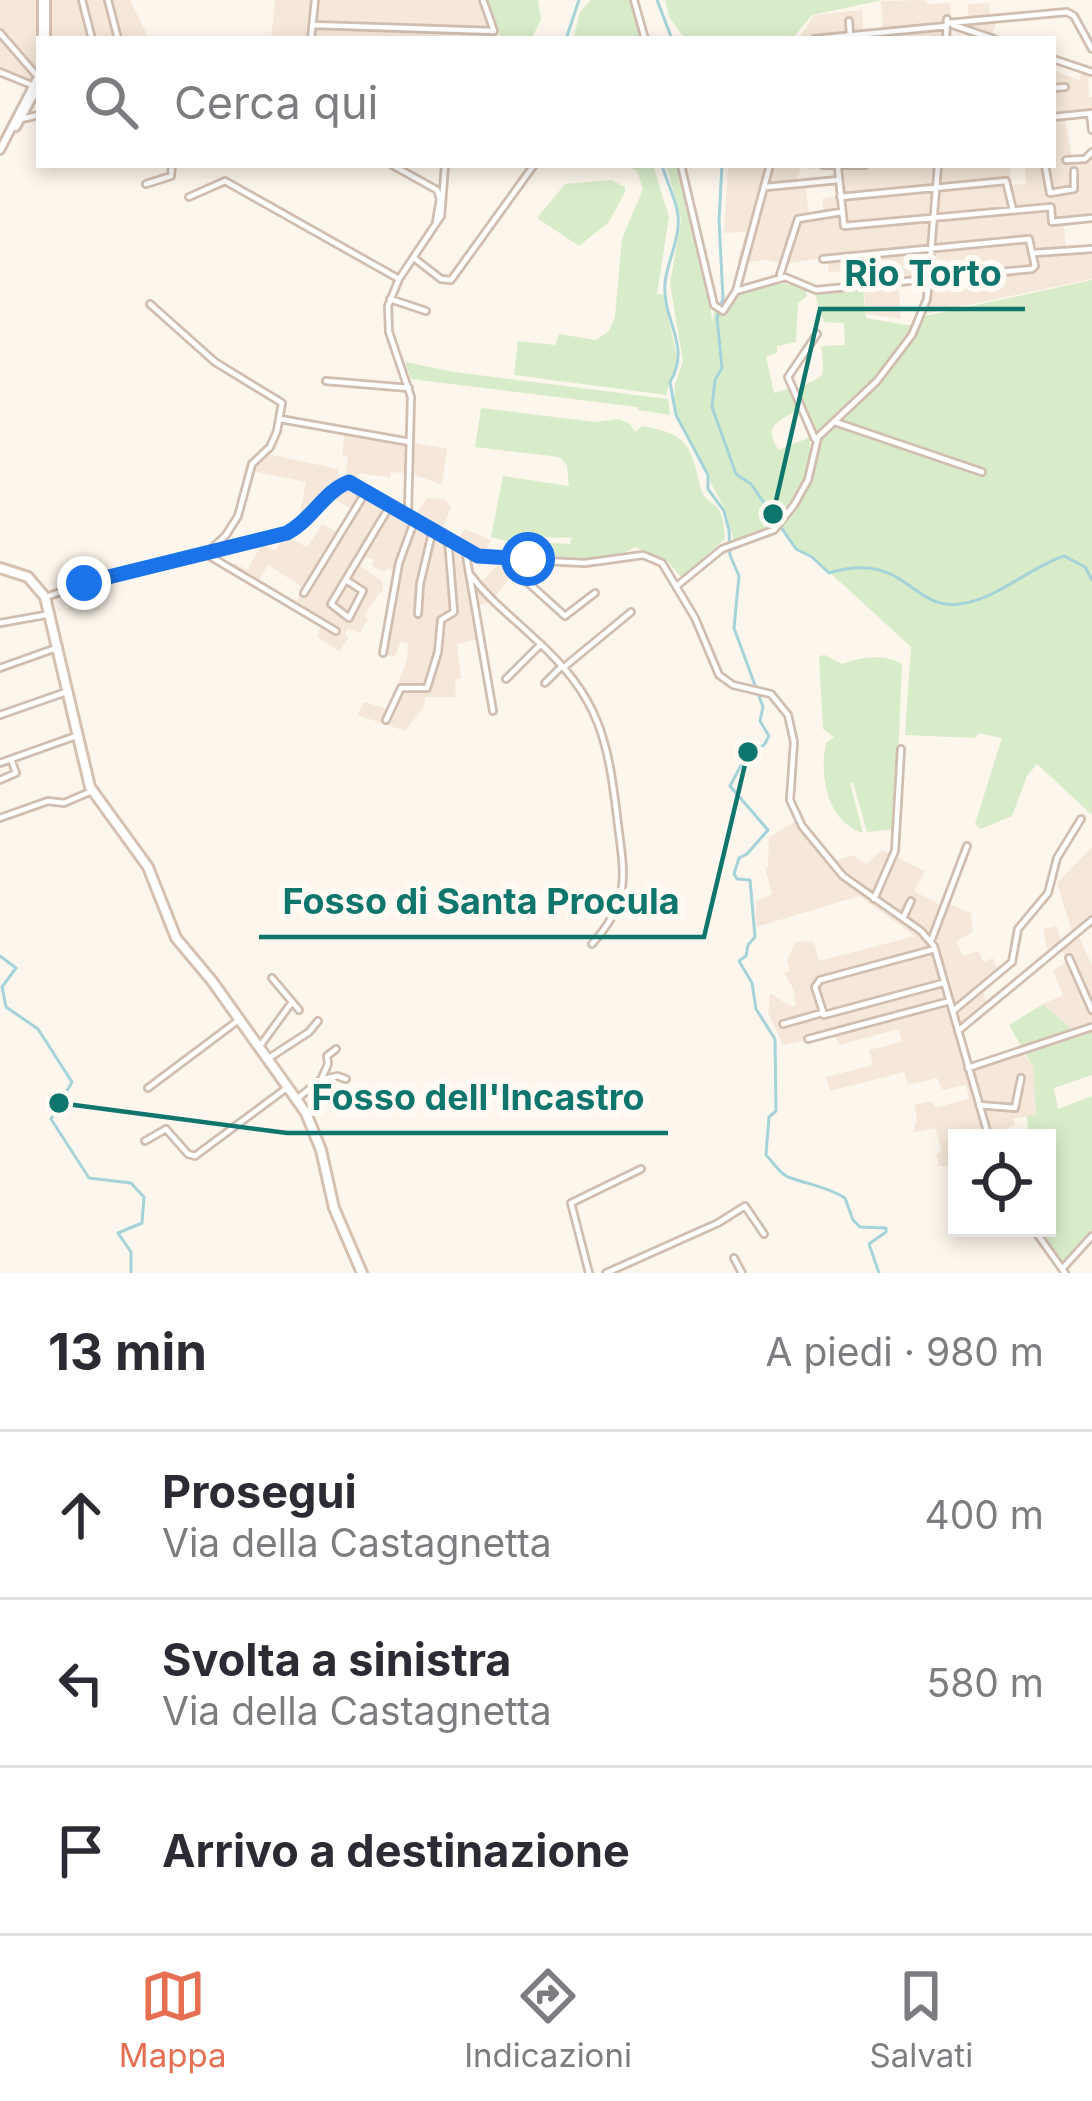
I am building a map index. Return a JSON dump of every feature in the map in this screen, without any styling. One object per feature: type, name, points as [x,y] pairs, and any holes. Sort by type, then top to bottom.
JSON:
[{"type":"main road","points":[[0,568],[28,577],[45,597],[92,791],[148,867],[176,938],[297,1099],[319,1143],[334,1208],[362,1273]]},
{"type":"street","points":[[82,0],[91,36]]},
{"type":"street","points":[[107,0],[117,36]]},
{"type":"street","points":[[311,36],[315,0]]},
{"type":"street","points":[[313,25],[496,35],[483,0]]},
{"type":"street","points":[[634,0],[644,36]]},
{"type":"street","points":[[43,1],[44,36]]},
{"type":"street","points":[[841,36],[1067,12],[1092,49]]},
{"type":"street","points":[[849,21],[850,35]]},
{"type":"street","points":[[946,36],[947,23]]},
{"type":"street","points":[[947,23],[985,36]]},
{"type":"street","points":[[0,34],[36,79]]},
{"type":"street","points":[[1056,60],[1092,72]]},
{"type":"street","points":[[0,72],[36,81]]},
{"type":"street","points":[[0,153],[36,85]]},
{"type":"street","points":[[1056,87],[1065,86]]},
{"type":"street","points":[[1056,117],[1091,113],[1092,130]]},
{"type":"street","points":[[18,120],[36,116]]},
{"type":"street","points":[[1066,160],[1085,159],[1092,152]]},
{"type":"street","points":[[146,184],[171,176],[172,168]]},
{"type":"street","points":[[397,168],[438,191],[435,227]]},
{"type":"street","points":[[382,653],[412,516],[410,388],[389,332],[390,299],[444,206],[445,168]]},
{"type":"street","points":[[414,258],[444,281],[451,280],[532,168]]},
{"type":"street","points":[[682,168],[719,310],[736,291],[769,168]]},
{"type":"street","points":[[838,168],[842,224],[1051,207]]},
{"type":"street","points":[[816,440],[881,377],[924,311],[938,168]]},
{"type":"street","points":[[1046,168],[1052,222],[1092,218]]},
{"type":"street","points":[[1050,193],[1074,190],[1074,171]]},
{"type":"street","points":[[766,188],[839,180]]},
{"type":"street","points":[[189,197],[229,182],[399,278]]},
{"type":"street","points":[[840,197],[1008,182],[1013,210]]},
{"type":"street","points":[[779,278],[797,220],[841,212]]},
{"type":"street","points":[[736,291],[779,278],[795,279],[814,290],[1033,269],[1034,254],[1030,239],[823,259]]},
{"type":"street","points":[[1034,254],[1092,249]]},
{"type":"street","points":[[390,299],[426,311]]},
{"type":"street","points":[[150,304],[215,362],[278,398],[282,405],[271,446],[252,464],[235,523],[206,554]]},
{"type":"street","points":[[678,586],[724,548],[768,534],[812,472],[816,440],[788,377],[817,334]]},
{"type":"street","points":[[326,381],[410,388]]},
{"type":"street","points":[[280,419],[410,442]]},
{"type":"street","points":[[835,422],[982,472]]},
{"type":"street","points":[[45,597],[114,574],[293,530],[344,483],[353,482],[481,558],[585,563],[647,556],[664,564],[716,672],[733,685],[761,690],[778,700],[792,725],[790,799],[797,819],[839,872],[933,945],[986,1129]]},
{"type":"street","points":[[304,593],[367,490]]},
{"type":"street","points":[[346,580],[363,591],[350,617],[331,606],[346,580],[391,504]]},
{"type":"street","points":[[418,614],[433,529]]},
{"type":"street","points":[[386,720],[401,688],[427,688],[441,620],[454,612],[448,539]]},
{"type":"street","points":[[465,549],[493,711]]},
{"type":"street","points":[[206,554],[336,631]]},
{"type":"street","points":[[502,559],[565,616],[596,593]]},
{"type":"street","points":[[469,573],[492,603],[562,667],[583,693],[605,736],[622,856],[621,902],[592,944]]},
{"type":"street","points":[[545,683],[631,612]]},
{"type":"street","points":[[0,623],[51,614]]},
{"type":"street","points":[[506,679],[541,644]]},
{"type":"street","points":[[0,668],[58,646]]},
{"type":"street","points":[[0,715],[69,691]]},
{"type":"street","points":[[0,763],[76,736]]},
{"type":"street","points":[[874,899],[895,851],[901,749]]},
{"type":"street","points":[[0,780],[16,773],[11,759]]},
{"type":"street","points":[[0,818],[50,801],[64,803],[92,791]]},
{"type":"street","points":[[953,1011],[1013,961],[1018,928],[1048,891],[1058,856],[1082,819]]},
{"type":"street","points":[[933,945],[967,846]]},
{"type":"street","points":[[903,918],[911,901]]},
{"type":"street","points":[[958,1031],[1092,920]]},
{"type":"street","points":[[822,1013],[815,982],[933,945]]},
{"type":"street","points":[[1069,958],[1092,1010]]},
{"type":"street","points":[[272,978],[298,1010]]},
{"type":"street","points":[[783,1024],[944,982]]},
{"type":"street","points":[[808,1040],[950,1001]]},
{"type":"street","points":[[260,1046],[292,1002]]},
{"type":"street","points":[[148,1088],[240,1019]]},
{"type":"street","points":[[268,1058],[304,1036],[318,1021]]},
{"type":"street","points":[[968,1068],[1092,1028]]},
{"type":"street","points":[[321,1080],[327,1056],[336,1049]]},
{"type":"street","points":[[328,1066],[346,1079]]},
{"type":"street","points":[[297,1099],[321,1080],[337,1076]]},
{"type":"street","points":[[980,1106],[1015,1108],[1021,1078]]},
{"type":"street","points":[[145,1141],[166,1129],[195,1156],[288,1087]]},
{"type":"street","points":[[589,1273],[571,1203],[641,1169]]},
{"type":"street","points":[[606,1273],[745,1206],[764,1234]]},
{"type":"street","points":[[1039,1237],[1063,1271],[1092,1236]]},
{"type":"street","points":[[734,1258],[742,1273]]},
{"type":"shaded area","points":[[0,0],[130,0],[148,36],[36,36],[36,82],[0,70]]},
{"type":"shaded area","points":[[275,0],[486,0],[498,36],[271,36]]},
{"type":"shaded area","points":[[881,1],[950,3],[951,18],[968,16],[968,4],[989,3],[990,15],[999,15],[992,36],[952,28],[952,36],[800,36],[814,15],[862,10],[863,30],[883,28]]},
{"type":"shaded area","points":[[1085,65],[1092,68],[1088,85],[1092,136],[1088,117],[1065,119],[1072,158],[1092,160],[1092,222],[1064,226],[1066,248],[1092,245],[1092,279],[925,314],[921,313],[928,265],[916,265],[916,283],[898,285],[901,319],[866,314],[864,289],[848,289],[846,271],[829,272],[820,258],[785,264],[768,260],[737,263],[746,232],[724,233],[728,168],[801,168],[796,182],[805,182],[809,214],[823,212],[822,199],[837,196],[835,168],[1010,168],[1011,185],[1026,184],[1025,168],[1056,168],[1056,71],[1079,80]]},
{"type":"shaded area","points":[[345,430],[447,449],[442,485],[391,472],[390,478],[358,473],[357,479],[415,515],[427,498],[445,499],[451,508],[441,531],[457,541],[465,529],[491,540],[481,560],[468,554],[479,584],[501,562],[513,574],[490,603],[475,606],[481,639],[457,644],[461,678],[455,680],[456,697],[426,697],[405,731],[357,715],[364,702],[388,709],[407,660],[408,644],[401,641],[395,657],[380,653],[393,571],[372,566],[374,560],[366,557],[360,566],[382,581],[383,589],[364,615],[368,619],[360,633],[348,628],[345,635],[349,638],[339,651],[317,637],[322,623],[294,606],[304,588],[268,565],[257,582],[251,579],[247,584],[229,572],[234,563],[247,570],[262,544],[275,551],[284,536],[307,547],[322,524],[337,532],[350,508],[332,498],[304,529],[298,523],[306,482],[248,470],[261,453],[339,469],[338,477],[345,477]]},
{"type":"shaded area","points":[[795,821],[828,863],[853,855],[866,864],[882,850],[925,871],[914,891],[940,905],[942,901],[971,913],[973,932],[956,941],[963,956],[978,951],[984,962],[993,958],[999,973],[982,987],[988,1009],[957,1034],[965,1066],[1020,1049],[1033,1067],[1036,1116],[1014,1118],[1015,1125],[1006,1129],[948,1129],[948,1166],[939,1166],[936,1154],[942,1151],[935,1128],[913,1133],[914,1105],[930,1101],[937,1108],[969,1098],[966,1085],[942,1090],[937,1078],[908,1085],[904,1072],[830,1091],[826,1077],[873,1065],[869,1050],[902,1042],[899,1029],[839,1045],[834,1034],[783,1045],[768,1013],[770,993],[796,1005],[784,973],[790,971],[787,960],[796,941],[814,942],[819,961],[915,936],[859,896],[756,927],[756,901],[772,894],[765,868],[769,837]]},
{"type":"shaded area","points":[[1092,847],[1092,921],[1077,933],[1092,965],[1092,1030],[1077,1035],[1043,1004],[1063,995],[1053,971],[1067,961],[1061,948],[1049,958],[1043,929],[1057,926],[1061,942],[1072,932],[1057,883]]},
{"type":"green space","points":[[487,0],[538,0],[541,20],[533,36],[500,36]]},
{"type":"green space","points":[[591,0],[631,0],[642,36],[574,36],[580,12]]},
{"type":"green space","points":[[665,0],[883,0],[812,15],[795,36],[683,36],[669,17]]},
{"type":"green space","points":[[631,168],[654,168],[669,217],[657,294],[663,295],[678,361],[666,395],[514,375],[518,341],[555,345],[559,334],[596,340],[609,331],[615,317],[622,239],[643,189],[637,171]]},
{"type":"green space","points":[[667,168],[679,168],[709,290],[712,322],[715,310],[727,311],[739,294],[753,287],[790,285],[806,291],[807,296],[798,303],[796,342],[777,346],[777,353],[766,357],[774,393],[788,389],[798,410],[775,425],[774,442],[779,450],[810,437],[806,474],[780,521],[734,541],[726,512],[674,412],[675,384],[683,361],[670,284],[681,219]]},
{"type":"green space","points":[[611,180],[625,187],[625,192],[609,222],[579,246],[537,218],[565,184]]},
{"type":"green space","points":[[1092,280],[1092,815],[1037,764],[1027,776],[1012,816],[981,829],[975,824],[1002,738],[978,733],[976,738],[905,735],[911,647],[813,557],[796,549],[779,525],[813,473],[819,440],[890,371],[925,316]]},
{"type":"green space","points":[[863,289],[866,318],[913,326],[883,370],[817,431],[795,390],[820,376],[821,346],[845,345],[844,323],[824,322],[814,292]]},
{"type":"green space","points":[[405,362],[668,399],[670,415],[411,379]]},
{"type":"green space","points":[[481,408],[595,422],[619,419],[635,432],[642,426],[670,433],[690,452],[702,493],[721,513],[725,539],[681,577],[667,561],[635,547],[595,560],[522,557],[531,542],[570,544],[572,538],[536,537],[522,545],[491,537],[503,476],[569,486],[567,465],[559,457],[475,447]]},
{"type":"green space","points":[[819,656],[842,664],[872,657],[902,664],[895,829],[867,832],[853,782],[863,833],[841,819],[828,796],[824,756],[826,743],[834,737],[823,729]]},
{"type":"green space","points":[[1043,1004],[1077,1034],[1092,1030],[1092,1075],[1054,1088],[1058,1109],[1092,1096],[1092,1234],[1063,1265],[1043,1237],[1056,1237],[1056,1129],[1028,1129],[1027,1116],[1036,1115],[1033,1067],[1009,1025]]},
{"type":"waterway","points":[[567,36],[579,0]]},
{"type":"waterway","points":[[657,0],[671,36]]},
{"type":"waterway","points":[[663,168],[678,219],[665,283],[678,356],[670,382],[676,415],[708,475],[708,489],[724,511],[730,555],[739,576],[734,628],[763,707],[760,721],[769,736],[764,745],[748,752],[730,786],[768,830],[739,858],[734,874],[737,879],[750,880],[755,937],[739,961],[752,983],[756,1009],[775,1039],[776,1111],[769,1117],[766,1155],[788,1177],[845,1198],[860,1227],[886,1228],[869,1244],[879,1273]]},
{"type":"waterway","points":[[722,168],[723,298],[717,318],[722,368],[715,380],[712,407],[736,474],[751,484],[796,549],[829,573],[875,569],[943,604],[987,596],[1064,556],[1085,567],[1092,580]]},
{"type":"waterway","points":[[0,956],[16,968],[2,987],[6,1007],[38,1029],[72,1082],[51,1119],[89,1178],[131,1183],[144,1197],[142,1223],[118,1233],[131,1252],[131,1273]]},
{"type":"waterway","points":[[969,1076],[974,1096]]},
{"type":"place","name":"Rio Torto","points":[[773,514]]},
{"type":"place","name":"Fosso di Santa Procula","points":[[748,752]]},
{"type":"place","name":"Fosso dell'Incastro","points":[[59,1103]]},
{"type":"route","points":[[84,583],[287,533],[306,522],[336,488],[349,482],[478,556],[528,559]]}]
